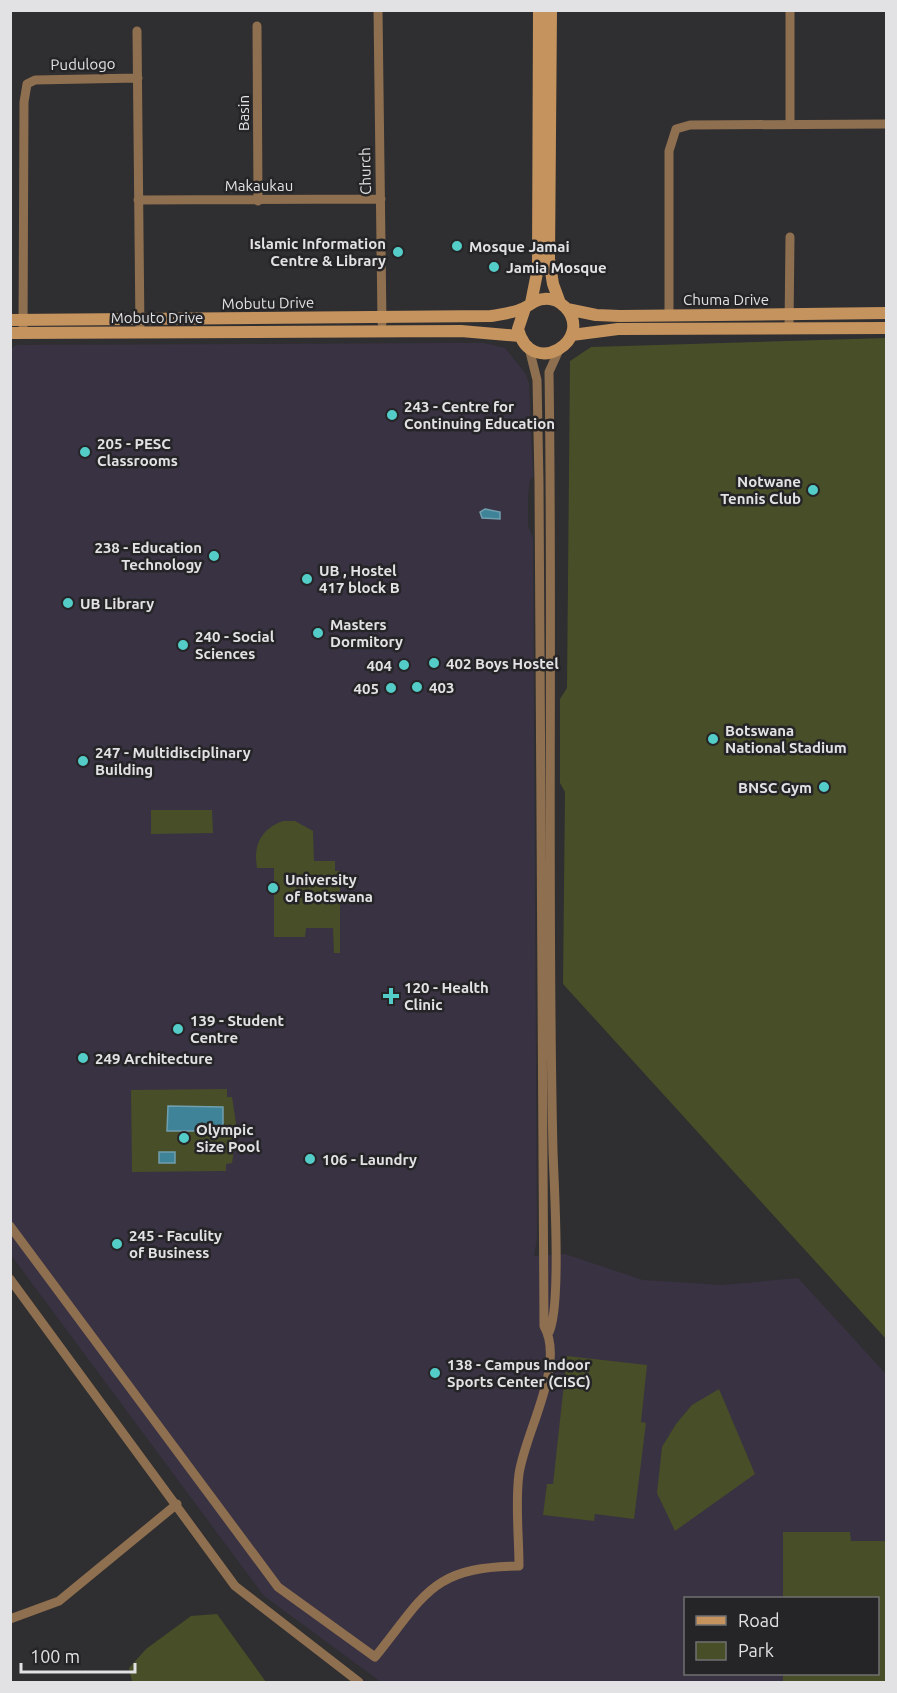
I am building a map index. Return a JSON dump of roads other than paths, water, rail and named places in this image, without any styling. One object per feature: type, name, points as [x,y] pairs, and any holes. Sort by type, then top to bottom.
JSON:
[{"type":"main road","points":[[538,10],[538,268],[528,305],[519,321],[520,336],[529,348],[543,353],[559,350],[572,334],[572,317],[553,284],[549,259],[551,10]]},
{"type":"main road","points":[[528,305],[546,298],[564,306]]},
{"type":"main road","name":"Mobutu Drive","points":[[10,320],[19,329],[139,319],[491,316],[528,305]]},
{"type":"main road","name":"Chuma Drive","points":[[564,306],[596,315],[886,313]]},
{"type":"main road","name":"Chuma Drive","points":[[572,334],[618,329],[886,328]]},
{"type":"main road","name":"Mobuto Drive","points":[[19,329],[140,332],[471,331],[520,336]]},
{"type":"street","name":"Church","points":[[378,10],[382,331]]},
{"type":"street","points":[[790,10],[790,124]]},
{"type":"street","name":"Basin","points":[[257,26],[258,201]]},
{"type":"street","name":"Pudulogo","points":[[137,31],[140,332]]},
{"type":"street","name":"Pudulogo","points":[[19,329],[24,102],[27,84],[35,80],[138,78]]},
{"type":"street","points":[[669,314],[669,151],[676,129],[690,124],[886,124]]},
{"type":"street","name":"Makaukau","points":[[138,200],[381,199]]},
{"type":"street","points":[[789,328],[790,237]]},
{"type":"street","points":[[529,348],[537,380],[539,483],[541,1089],[544,1326],[548,1334]]},
{"type":"street","points":[[10,1227],[278,1587],[375,1657],[431,1589],[448,1577],[486,1567],[519,1566],[519,1478],[525,1448],[547,1380],[548,1334],[554,1319],[549,372],[559,350]]},
{"type":"street","points":[[541,1089],[552,1089]]},
{"type":"street","points":[[543,1231],[555,1231]]},
{"type":"street","points":[[10,1279],[241,1593],[359,1683]]},
{"type":"street","points":[[10,1619],[59,1601],[177,1504]]},
{"type":"water","points":[[485,509],[500,512],[500,519],[482,518],[480,512]]},
{"type":"water","points":[[168,1106],[223,1107],[223,1131],[167,1131]]},
{"type":"water","points":[[159,1152],[175,1152],[175,1163],[159,1163]]},
{"type":"place","name":"Mosque Jamai","points":[[457,246]]},
{"type":"place","name":"Islamic Information Centre & Library","points":[[398,252]]},
{"type":"place","name":"Jamia Mosque","points":[[494,267]]},
{"type":"place","name":"243 - Centre for Continuing Education","points":[[392,415]]},
{"type":"place","name":"205 - PESC Classrooms","points":[[85,452]]},
{"type":"place","name":"Notwane Tennis Club","points":[[813,490]]},
{"type":"place","name":"238 - Education Technology","points":[[214,556]]},
{"type":"place","name":"UB , Hostel 417 block B","points":[[307,579]]},
{"type":"place","name":"UB Library","points":[[68,603]]},
{"type":"place","name":"Masters Dormitory","points":[[318,633]]},
{"type":"place","name":"240 - Social Sciences","points":[[183,645]]},
{"type":"place","name":"402 Boys Hostel","points":[[434,663]]},
{"type":"place","name":"404","points":[[404,665]]},
{"type":"place","name":"403","points":[[417,687]]},
{"type":"place","name":"405","points":[[391,688]]},
{"type":"place","name":"Botswana National Stadium","points":[[713,739]]},
{"type":"place","name":"247 - Multidisciplinary Building","points":[[83,761]]},
{"type":"place","name":"BNSC Gym","points":[[824,787]]},
{"type":"place","name":"University of Botswana","points":[[273,888]]},
{"type":"place","name":"120 - Health Clinic","points":[[391,996]]},
{"type":"place","name":"139 - Student Centre","points":[[178,1029]]},
{"type":"place","name":"249 Architecture","points":[[83,1058]]},
{"type":"place","name":"Olympic Size Pool","points":[[184,1138]]},
{"type":"place","name":"106 - Laundry","points":[[310,1159]]},
{"type":"place","name":"245 - Faculity of Business","points":[[117,1244]]},
{"type":"place","name":"138 - Campus Indoor Sports Center (CISC)","points":[[435,1373]]}]
